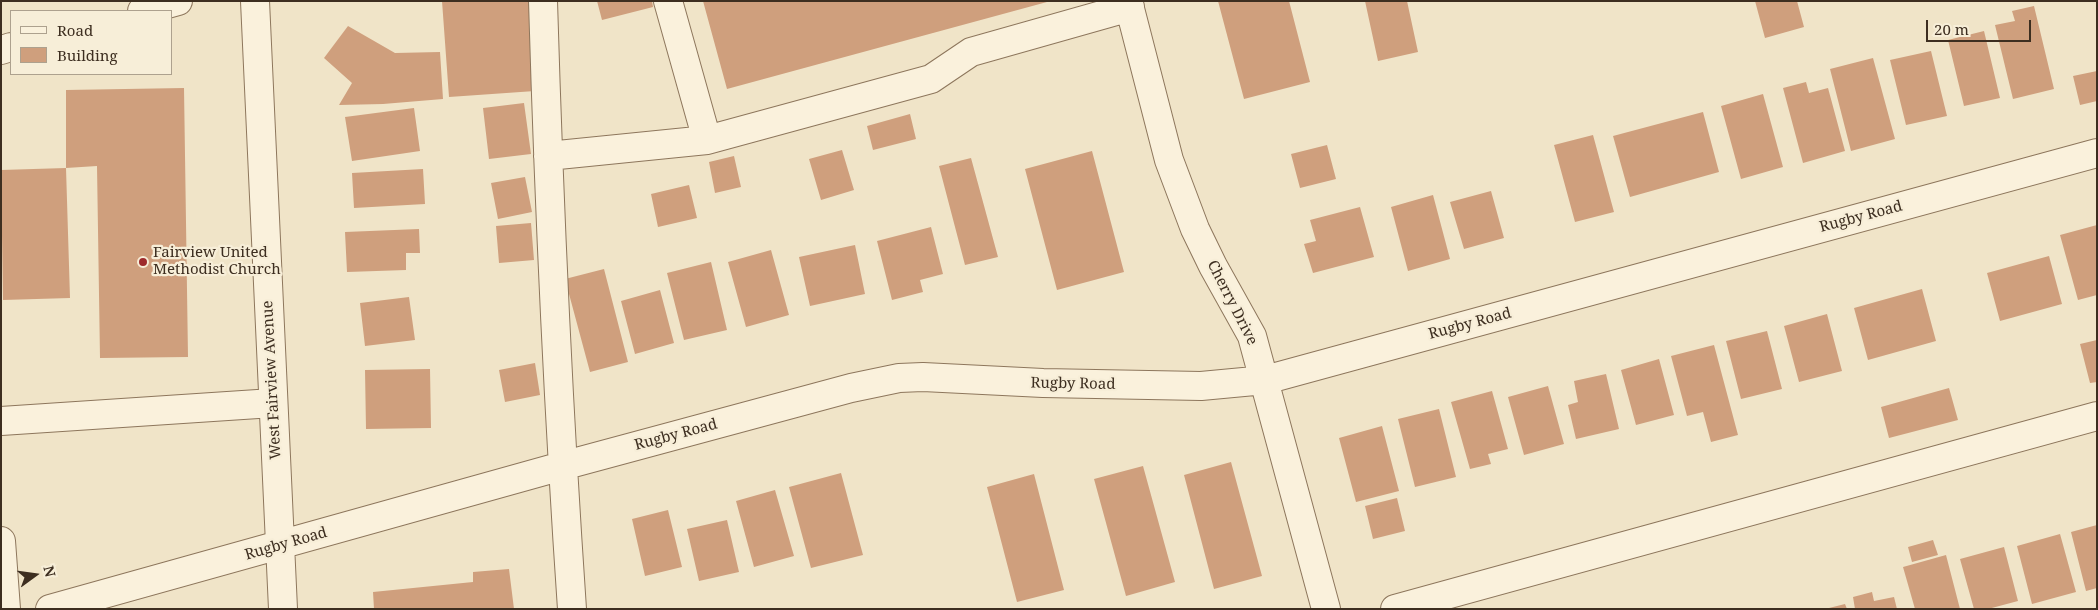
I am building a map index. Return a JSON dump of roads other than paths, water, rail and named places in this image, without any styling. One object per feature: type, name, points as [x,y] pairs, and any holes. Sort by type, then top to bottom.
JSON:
[{"type":"street","points":[[146,10],[178,1]]},
{"type":"street","name":"West Fairview Avenue","points":[[256,1],[273,403],[284,609]]},
{"type":"street","points":[[543,1],[562,466],[572,609]]},
{"type":"street","points":[[668,1],[708,140]]},
{"type":"street","points":[[548,156],[708,140],[931,79],[971,52],[1129,4]]},
{"type":"street","name":"Cherry Drive","points":[[1129,4],[1169,160],[1199,236],[1252,336],[1326,609]]},
{"type":"street","name":"Rugby Road","points":[[50,609],[562,466],[851,388],[899,378],[923,377],[1043,384],[1201,386],[1265,380],[2097,153]]},
{"type":"street","points":[[1,421],[273,403]]},
{"type":"street","points":[[1395,609],[2097,416]]},
{"type":"street","points":[[1,542],[6,609]]},
{"type":"place","name":"Fairview United Methodist Church","points":[[143,262]]}]
